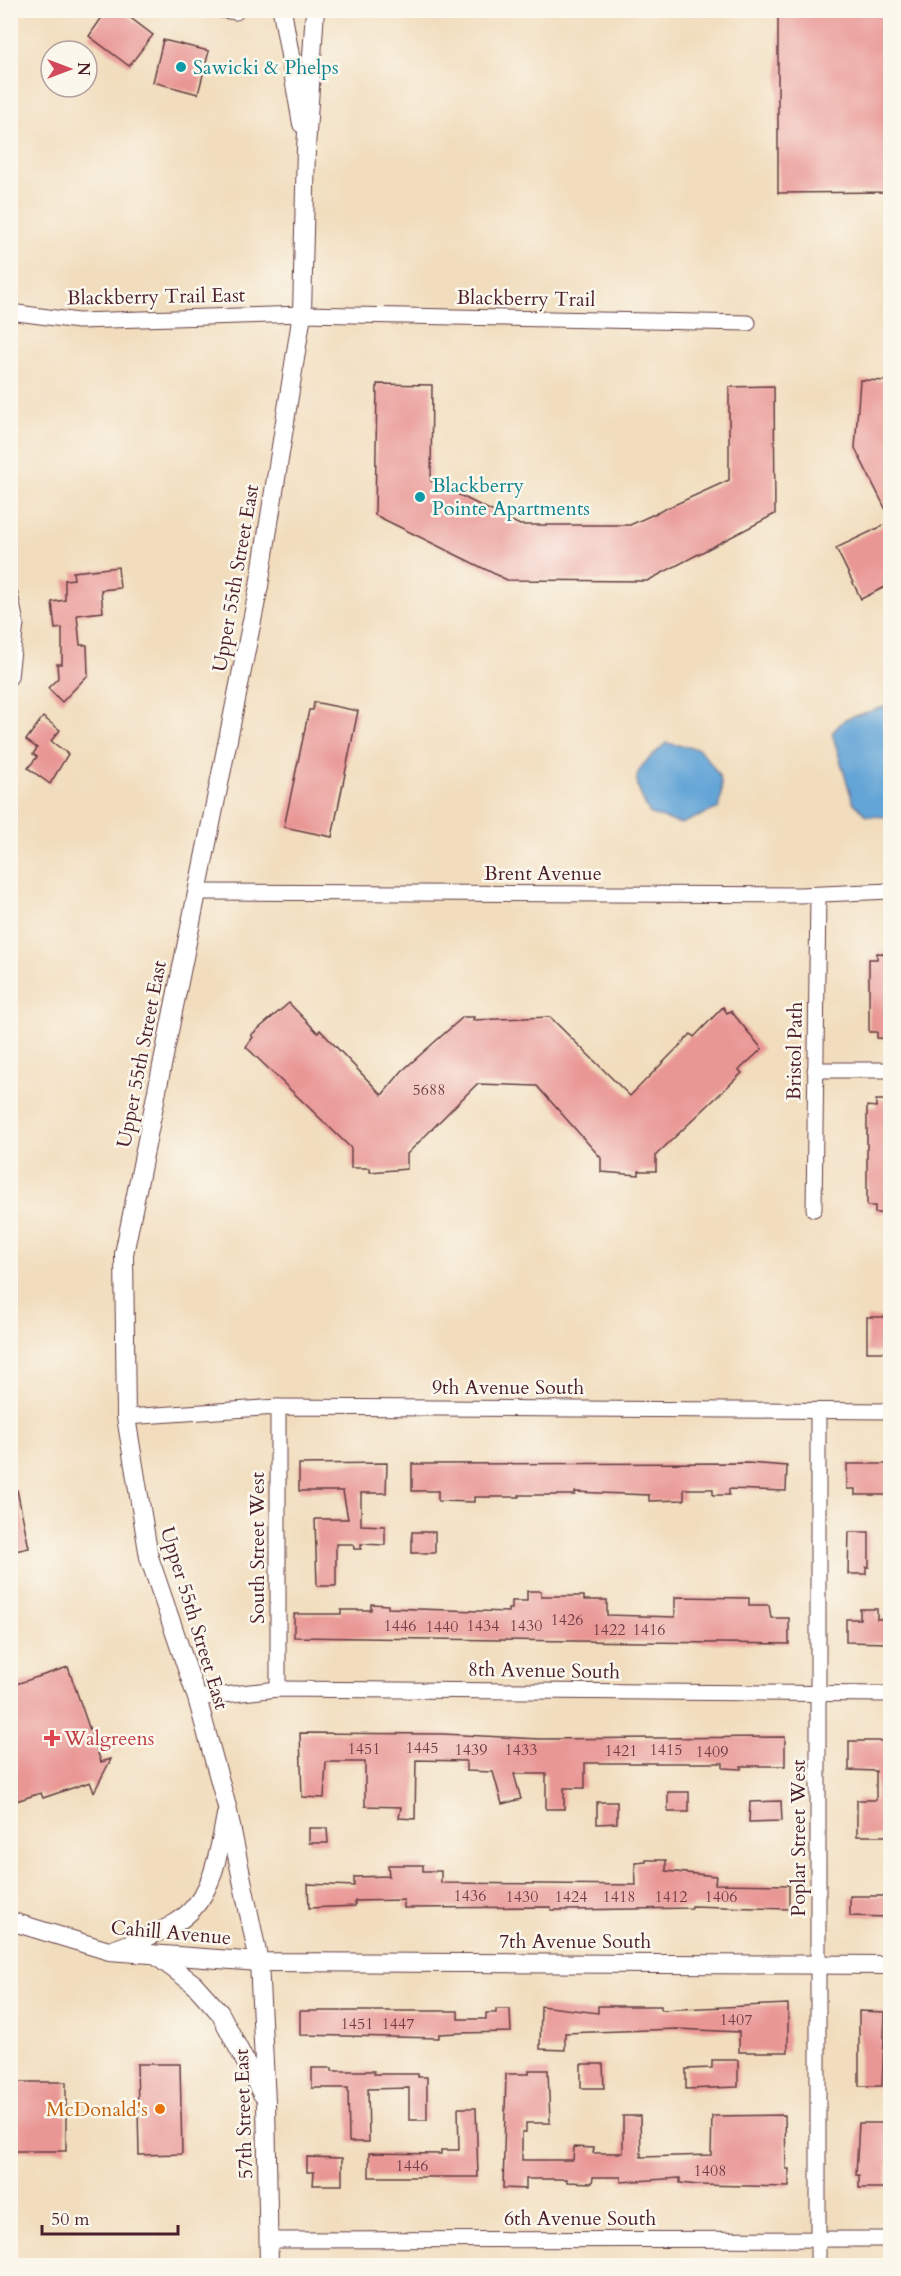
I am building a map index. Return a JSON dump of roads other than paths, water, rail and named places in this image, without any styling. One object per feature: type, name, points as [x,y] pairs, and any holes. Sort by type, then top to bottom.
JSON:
[{"type":"street","name":"Upper 55th Street East","points":[[282,10],[306,147]]},
{"type":"street","name":"Upper 55th Street East","points":[[259,1962],[227,1807],[197,1698],[149,1557],[126,1417],[124,1254],[259,586],[302,314],[306,147],[315,10]]},
{"type":"street","name":"Blackberry Trail East","points":[[10,312],[78,321],[302,314]]},
{"type":"street","name":"Blackberry Trail","points":[[302,314],[748,323]]},
{"type":"street","points":[[10,594],[15,623],[10,676]]},
{"type":"street","name":"Brent Avenue","points":[[196,892],[818,895],[891,891]]},
{"type":"street","name":"Bristol Path","points":[[814,1209],[818,895]]},
{"type":"street","points":[[815,1070],[891,1070]]},
{"type":"street","name":"9th Avenue South","points":[[126,1417],[278,1407],[891,1412]]},
{"type":"street","name":"South Street West","points":[[278,1407],[278,1689]]},
{"type":"street","name":"Poplar Street West","points":[[818,1410],[820,1965],[818,2265]]},
{"type":"street","name":"8th Avenue South","points":[[197,1698],[278,1689],[891,1694]]},
{"type":"street","points":[[109,1952],[174,1924],[202,1899],[216,1866],[227,1807]]},
{"type":"street","name":"Cahill Avenue","points":[[10,1921],[109,1952],[259,1962]]},
{"type":"street","points":[[155,1955],[194,1984],[220,2013],[266,2102]]},
{"type":"street","name":"7th Avenue South","points":[[259,1962],[891,1965]]},
{"type":"street","name":"57th Street East","points":[[259,1962],[266,2102],[269,2265]]},
{"type":"street","name":"6th Avenue South","points":[[269,2240],[891,2239]]},
{"type":"water","points":[[890,705],[890,817],[867,816],[853,802],[832,733],[845,719]]},
{"type":"water","points":[[666,743],[699,749],[719,776],[722,789],[719,808],[681,824],[650,814],[639,789],[638,774],[647,761]]},
{"type":"place","name":"Sawicki & Phelps","points":[[181,67]]},
{"type":"place","name":"Blackberry Pointe Apartments","points":[[420,497]]},
{"type":"place","name":"Walgreens","points":[[52,1738]]},
{"type":"place","name":"McDonald's","points":[[160,2109]]}]
